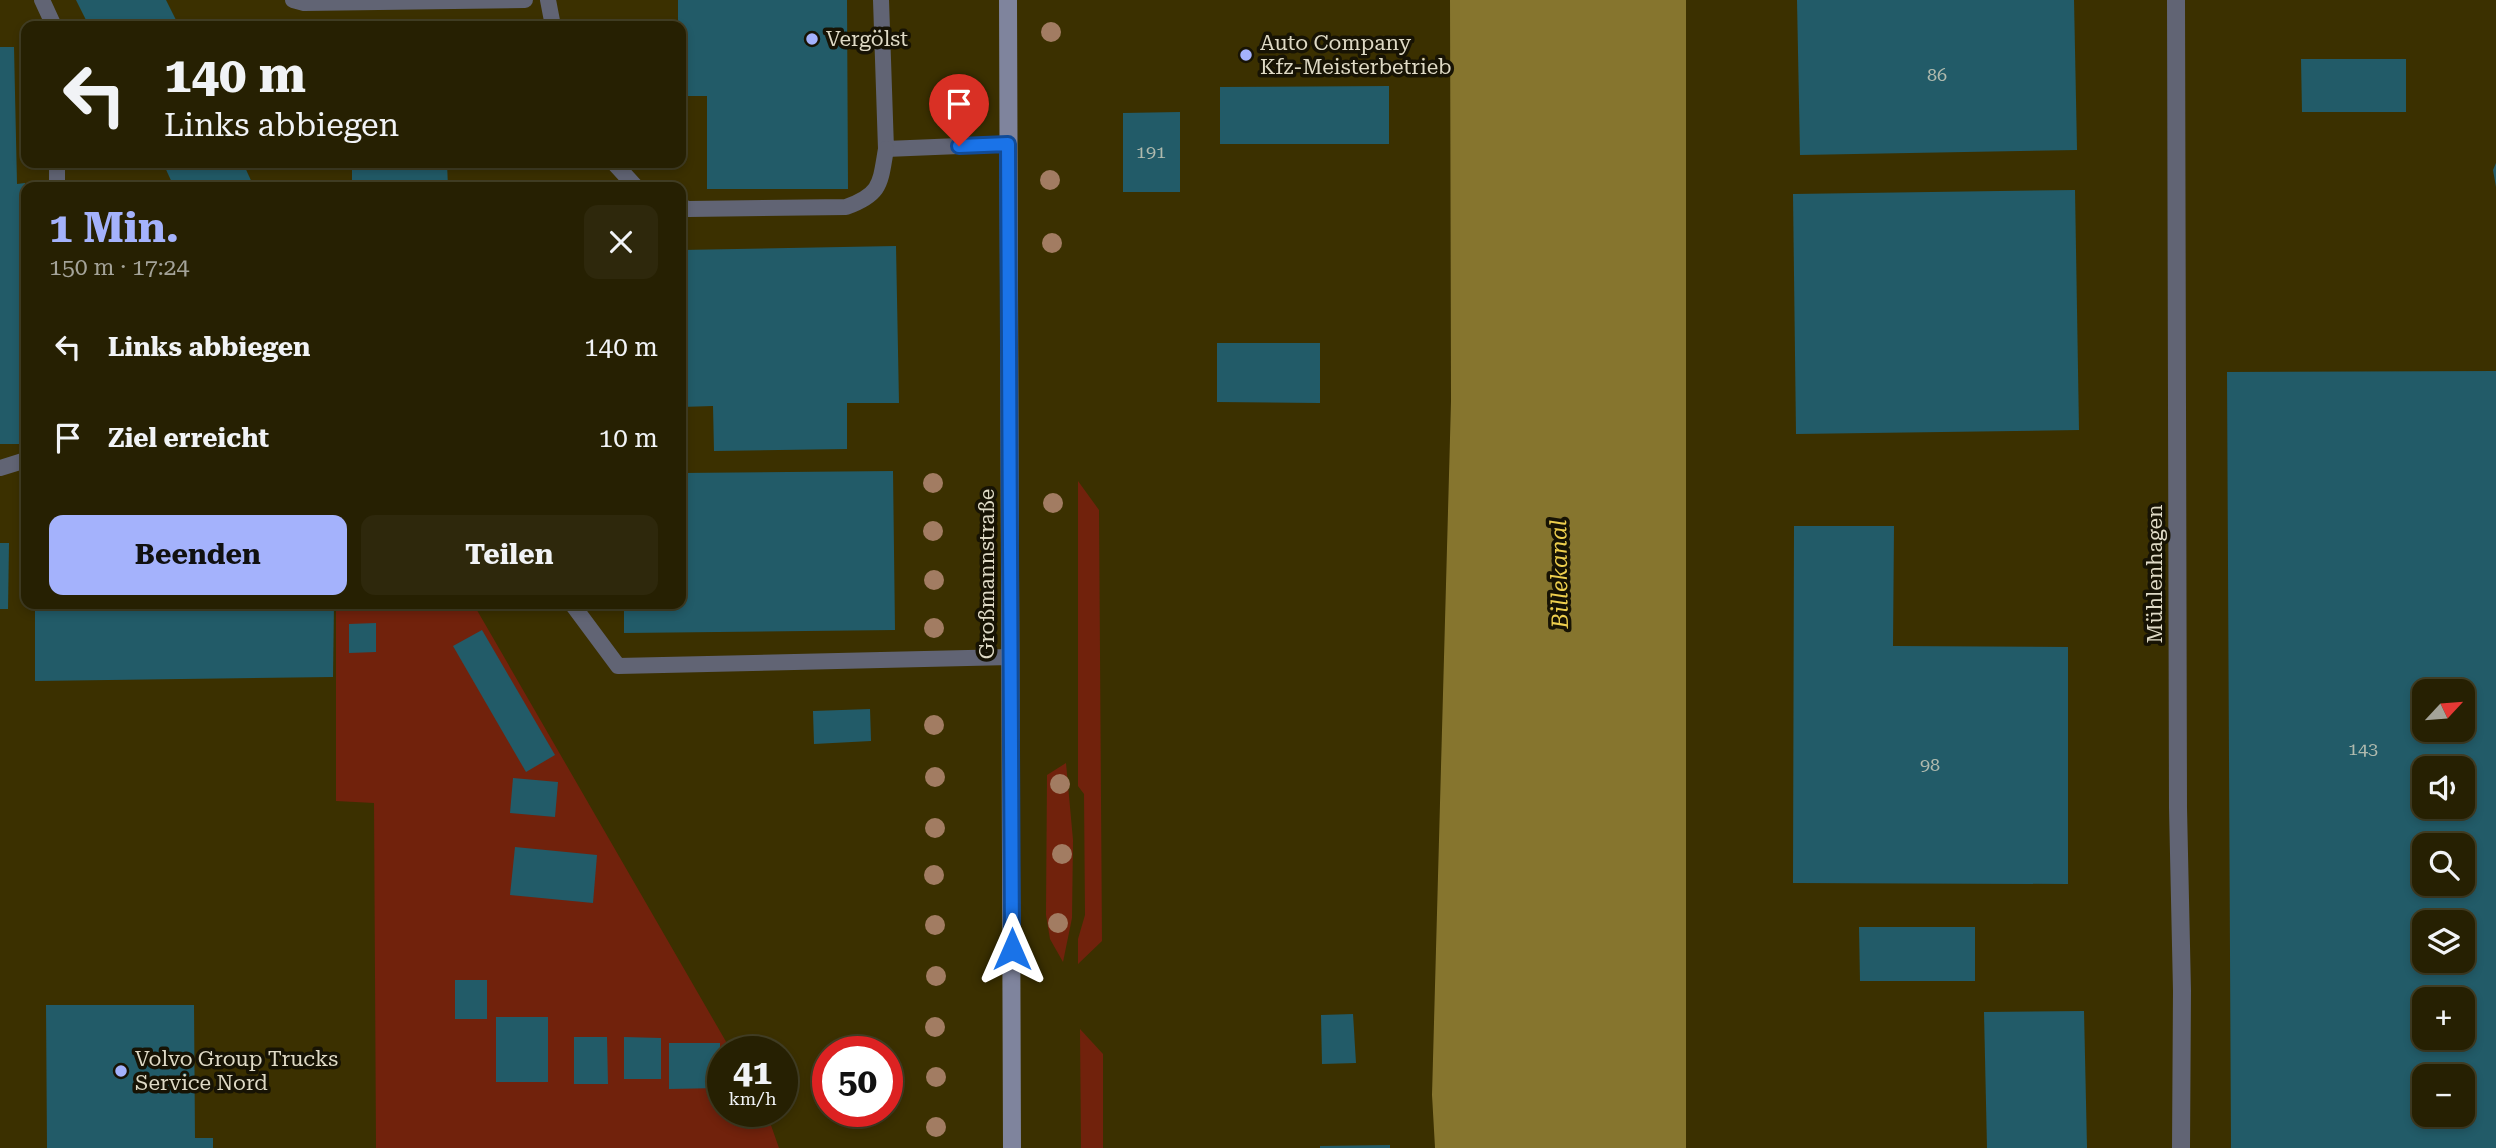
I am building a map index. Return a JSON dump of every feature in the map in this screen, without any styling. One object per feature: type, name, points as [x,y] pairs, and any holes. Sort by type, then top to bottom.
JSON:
[{"type":"main road","name":"Großmannstraße","points":[[1007,0],[1012,1148]]},
{"type":"street","name":"Mühlenhagen","points":[[2176,0],[2181,1148]]},
{"type":"lane","points":[[42,0],[52,21]]},
{"type":"lane","points":[[293,0],[304,3],[526,0]]},
{"type":"lane","points":[[548,0],[552,21]]},
{"type":"lane","points":[[686,208],[846,207],[865,200],[880,184],[886,149],[881,0]]},
{"type":"lane","points":[[886,149],[1008,144]]},
{"type":"lane","points":[[619,168],[631,182]]},
{"type":"lane","points":[[0,468],[21,462]]},
{"type":"lane","points":[[576,609],[618,666],[1011,657]]},
{"type":"shaded area","points":[[0,0],[1450,0],[1451,401],[1432,1095],[1435,1148],[0,1148]]},
{"type":"shaded area","points":[[1686,0],[2496,0],[2496,1148],[1686,1148]]},
{"type":"shaded area","points":[[1078,481],[1099,510],[1102,941],[1078,964],[1078,939],[1085,915],[1084,794],[1078,786]]},
{"type":"shaded area","points":[[336,609],[476,609],[723,1036],[707,1036],[707,1127],[772,1127],[779,1148],[376,1148],[374,803],[336,801]]},
{"type":"shaded area","points":[[1066,763],[1073,840],[1072,918],[1063,962],[1050,939],[1046,915],[1047,775]]},
{"type":"shaded area","points":[[1080,1029],[1103,1054],[1103,1148],[1081,1148]]},
{"type":"water","name":"Billekanal","points":[[1450,0],[1686,0],[1686,1148],[1435,1148],[1432,1095],[1451,401]]},
{"type":"building","points":[[76,0],[166,0],[176,21],[86,21]]},
{"type":"building","points":[[678,0],[847,0],[848,189],[707,189],[707,96],[686,96],[686,21],[678,21]]},
{"type":"building","points":[[1797,0],[2074,0],[2077,150],[1800,155]]},
{"type":"building","points":[[0,47],[14,47],[17,184],[21,184],[21,444],[0,444]]},
{"type":"building","points":[[2301,59],[2406,59],[2406,112],[2302,112]]},
{"type":"building","points":[[1389,86],[1389,144],[1220,144],[1220,87]]},
{"type":"building","points":[[1180,112],[1180,192],[1123,192],[1123,113]]},
{"type":"building","points":[[2496,163],[2496,187],[2493,170]]},
{"type":"building","points":[[165,168],[245,168],[252,182],[172,182]]},
{"type":"building","points":[[352,168],[447,168],[448,182],[352,182]]},
{"type":"building","points":[[2075,190],[2079,430],[1796,434],[1793,194]]},
{"type":"building","points":[[896,246],[899,403],[847,403],[847,449],[714,451],[713,406],[686,407],[686,250]]},
{"type":"building","points":[[1217,343],[1320,343],[1320,403],[1217,402]]},
{"type":"building","points":[[2496,371],[2496,1148],[2231,1148],[2227,372]]},
{"type":"building","points":[[893,471],[895,630],[624,633],[624,609],[686,609],[686,473]]},
{"type":"building","points":[[1794,526],[1894,526],[1893,646],[2068,647],[2068,884],[1793,883]]},
{"type":"building","points":[[0,543],[9,543],[8,609],[0,609]]},
{"type":"building","points":[[35,609],[334,609],[333,677],[35,681]]},
{"type":"building","points":[[376,623],[376,652],[349,653],[349,624]]},
{"type":"building","points":[[482,630],[555,755],[526,772],[453,646]]},
{"type":"building","points":[[870,709],[871,741],[814,744],[813,711]]},
{"type":"building","points":[[513,778],[558,782],[555,817],[510,813]]},
{"type":"building","points":[[515,847],[597,855],[593,903],[510,895]]},
{"type":"building","points":[[1859,927],[1975,927],[1975,981],[1860,981]]},
{"type":"building","points":[[455,980],[487,980],[487,1019],[455,1019]]},
{"type":"building","name":"Volvo Group Trucks Service Nord","points":[[46,1005],[194,1005],[195,1138],[213,1138],[213,1148],[47,1148]]},
{"type":"building","points":[[2084,1011],[2087,1148],[1987,1148],[1984,1012]]},
{"type":"building","points":[[1353,1014],[1356,1063],[1322,1064],[1321,1015]]},
{"type":"building","points":[[496,1017],[548,1017],[548,1082],[496,1082]]},
{"type":"building","points":[[574,1037],[607,1037],[608,1084],[574,1084]]},
{"type":"building","points":[[624,1037],[661,1038],[661,1079],[624,1079]]},
{"type":"building","points":[[669,1043],[707,1043],[707,1088],[669,1089]]},
{"type":"building","points":[[1390,1145],[1390,1148],[1320,1148],[1320,1146]]},
{"type":"place","name":"Vergölst","points":[[812,39]]},
{"type":"place","name":"Auto Company Kfz-Meisterbetrieb","points":[[1246,55]]},
{"type":"place","name":"Volvo Group Trucks Service Nord","points":[[121,1071]]},
{"type":"route","points":[[959,146],[1008,144],[1012,949]]}]
